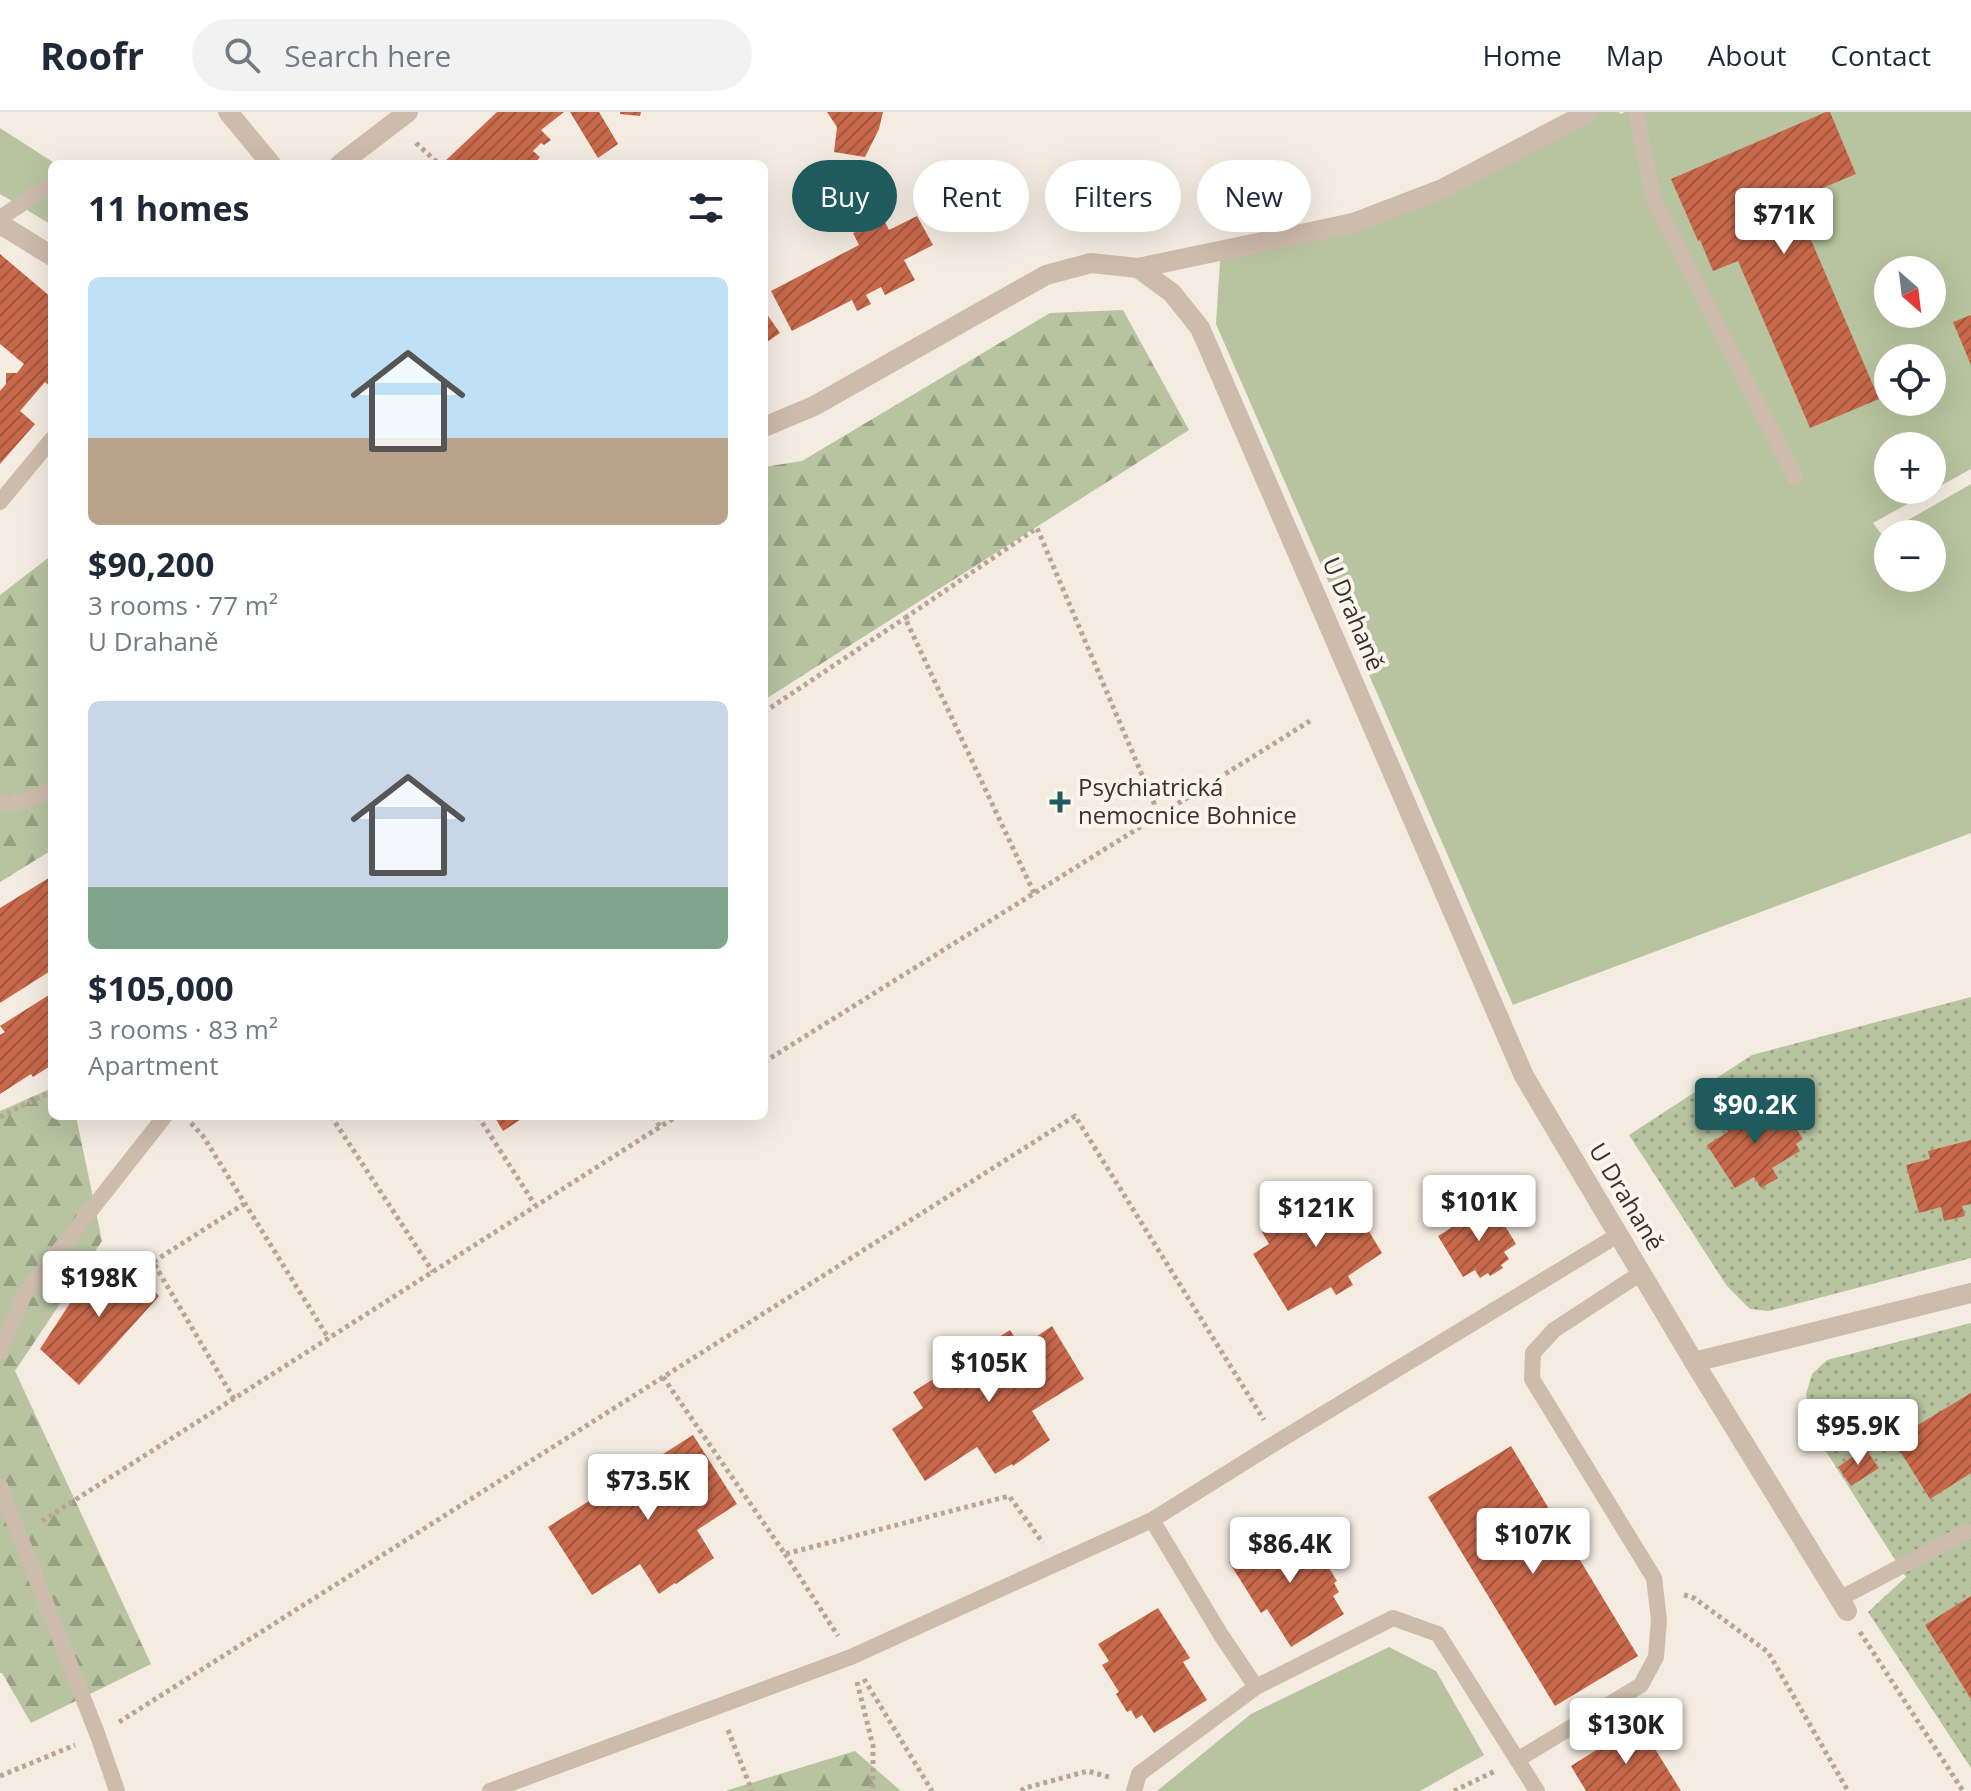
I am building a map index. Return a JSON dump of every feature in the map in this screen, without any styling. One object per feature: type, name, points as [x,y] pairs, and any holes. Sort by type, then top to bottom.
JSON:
[{"type":"street","points":[[228,112],[268,160]]},
{"type":"street","points":[[345,160],[408,112]]},
{"type":"street","points":[[768,425],[814,406],[1046,275],[1091,263],[1138,268],[1353,223],[1442,189],[1589,112]]},
{"type":"street","points":[[0,224],[48,254]]},
{"type":"street","name":"U Drahaně","points":[[1138,268],[1172,293],[1200,328],[1524,1076],[1843,1605]]},
{"type":"street","points":[[1694,1362],[1971,1293]]},
{"type":"lane","points":[[1636,112],[1654,200],[1795,477]]},
{"type":"lane","points":[[0,218],[48,187]]},
{"type":"lane","points":[[0,502],[48,444]]},
{"type":"lane","points":[[0,804],[48,791]]},
{"type":"lane","points":[[0,1351],[24,1295],[162,1120]]},
{"type":"lane","points":[[490,1791],[851,1657],[1152,1520],[1618,1235]]},
{"type":"lane","points":[[1517,1760],[1641,1685],[1656,1657],[1659,1620],[1654,1578],[1532,1379],[1533,1353],[1554,1330],[1641,1273]]},
{"type":"lane","points":[[0,1486],[117,1791]]},
{"type":"lane","points":[[1152,1520],[1256,1687]]},
{"type":"lane","points":[[1843,1605],[1970,1527]]},
{"type":"lane","points":[[1135,1788],[1139,1774],[1256,1687],[1393,1618],[1438,1634],[1537,1791]]},
{"type":"path","points":[[768,709],[1037,528],[1154,803],[1156,818]]},
{"type":"path","points":[[905,618],[1034,893]]},
{"type":"path","points":[[768,1059],[1310,721]]},
{"type":"path","points":[[0,1117],[48,1093]]},
{"type":"path","points":[[0,1776],[98,1736],[1075,1116],[1277,1442]]},
{"type":"path","points":[[189,1120],[203,1136],[329,1339]]},
{"type":"path","points":[[334,1120],[433,1272]]},
{"type":"path","points":[[481,1120],[535,1205]]},
{"type":"path","points":[[656,1120],[660,1127]]},
{"type":"path","points":[[20,1534],[671,1120]]},
{"type":"path","points":[[234,1399],[153,1262],[244,1204]]},
{"type":"path","points":[[663,1377],[785,1554],[932,1791]]},
{"type":"path","points":[[785,1554],[1009,1496],[1058,1563]]},
{"type":"path","points":[[1655,1588],[1694,1598],[1768,1652],[1848,1791]]},
{"type":"path","points":[[1843,1605],[1963,1791]]},
{"type":"path","points":[[851,1657],[873,1746],[873,1791]]},
{"type":"path","points":[[719,1707],[752,1791]]},
{"type":"path","points":[[1454,1791],[1517,1760]]},
{"type":"path","points":[[1021,1791],[1088,1771],[1135,1788]]},
{"type":"green space","points":[[1583,112],[1971,112],[1971,469],[1946,483],[1946,432],[1874,432],[1874,504],[1907,504],[1873,523],[1874,592],[1946,592],[1946,520],[1908,520],[1936,504],[1946,504],[1946,498],[1971,484],[1971,833],[1513,1005],[1216,324],[1221,246],[1281,232],[1311,232],[1311,225],[1418,200]]},
{"type":"green space","points":[[0,128],[50,160],[48,223],[0,194]]},
{"type":"green space","points":[[1123,310],[1189,430],[768,697],[768,466],[802,461],[1050,313]]},
{"type":"green space","points":[[48,558],[48,852],[0,882],[0,595]]},
{"type":"green space","points":[[1971,997],[1971,1258],[1769,1311],[1750,1309],[1727,1286],[1629,1135],[1752,1055]]},
{"type":"green space","points":[[48,1090],[48,1120],[77,1120],[102,1241],[15,1371],[151,1664],[31,1723],[0,1673],[0,1111]]},
{"type":"green space","points":[[1971,1323],[1971,1768],[1868,1612],[1906,1577],[1813,1431],[1806,1394],[1812,1374],[1827,1360]]},
{"type":"green space","points":[[1389,1647],[1436,1671],[1484,1755],[1420,1791],[1157,1791],[1251,1714]]},
{"type":"green space","points":[[855,1751],[901,1791],[725,1791]]},
{"type":"building","points":[[497,112],[564,112],[541,130],[551,140],[544,145],[541,143],[533,151],[540,157],[538,160],[446,160]]},
{"type":"building","points":[[570,112],[599,112],[618,144],[598,158]]},
{"type":"building","points":[[620,112],[641,112],[640,116]]},
{"type":"building","points":[[827,112],[883,112],[879,129],[865,157],[834,152],[837,127]]},
{"type":"building","points":[[1830,112],[1856,174],[1794,200],[1874,387],[1874,401],[1810,428],[1738,261],[1713,271],[1671,179]]},
{"type":"building","points":[[913,218],[913,232],[926,232],[933,245],[904,260],[915,280],[885,295],[881,287],[866,295],[871,304],[857,311],[852,300],[792,331],[771,291],[859,245],[853,233],[897,232],[897,226]]},
{"type":"building","points":[[0,254],[48,295],[48,385],[45,382],[20,411],[35,424],[0,464],[0,391],[6,384],[6,373],[17,373],[24,364],[0,344]]},
{"type":"building","points":[[1971,315],[1971,365],[1953,322]]},
{"type":"building","points":[[768,316],[780,333],[768,341]]},
{"type":"building","points":[[48,878],[48,973],[0,1003],[0,908]]},
{"type":"building","points":[[48,996],[48,1068],[33,1077],[31,1074],[0,1094],[0,1035],[5,1032],[0,1026]]},
{"type":"building","points":[[1767,1098],[1788,1131],[1795,1127],[1803,1139],[1796,1144],[1800,1151],[1772,1168],[1778,1178],[1761,1188],[1754,1177],[1735,1188],[1707,1145],[1728,1132],[1724,1125]]},
{"type":"building","points":[[496,1120],[520,1120],[503,1131]]},
{"type":"building","points":[[1971,1140],[1971,1204],[1962,1206],[1965,1216],[1944,1221],[1941,1207],[1919,1213],[1906,1165],[1930,1159],[1928,1151]]},
{"type":"building","points":[[1329,1190],[1337,1201],[1347,1195],[1382,1253],[1348,1276],[1353,1285],[1336,1295],[1331,1287],[1288,1311],[1253,1254],[1269,1244],[1262,1232],[1286,1217],[1292,1207],[1306,1205]]},
{"type":"building","points":[[1491,1203],[1516,1244],[1504,1252],[1509,1259],[1501,1265],[1503,1268],[1490,1276],[1488,1273],[1480,1278],[1475,1270],[1463,1277],[1438,1236]]},
{"type":"building","points":[[121,1254],[159,1296],[79,1385],[40,1349],[74,1297]]},
{"type":"building","points":[[1052,1326],[1084,1379],[1032,1411],[1050,1440],[1013,1466],[995,1474],[977,1447],[925,1481],[892,1429],[923,1408],[913,1392],[1010,1330],[1021,1347]]},
{"type":"building","points":[[1971,1393],[1971,1473],[1930,1499],[1893,1440]]},
{"type":"building","points":[[693,1435],[737,1504],[697,1530],[714,1558],[659,1594],[640,1564],[592,1595],[548,1527]]},
{"type":"building","points":[[1511,1446],[1638,1656],[1555,1706],[1428,1497]]},
{"type":"building","points":[[1865,1448],[1879,1468],[1851,1486],[1838,1467]]},
{"type":"building","points":[[1289,1525],[1300,1542],[1306,1538],[1323,1565],[1326,1563],[1337,1581],[1334,1583],[1339,1592],[1333,1596],[1344,1614],[1291,1647],[1267,1609],[1261,1613],[1229,1562]]},
{"type":"building","points":[[1971,1596],[1971,1699],[1925,1625]]},
{"type":"building","points":[[1158,1608],[1190,1658],[1183,1662],[1207,1700],[1154,1733],[1142,1715],[1136,1719],[1131,1710],[1127,1712],[1102,1665],[1109,1661],[1098,1644]]},
{"type":"building","points":[[1639,1723],[1681,1791],[1586,1791],[1571,1766]]},
{"type":"place","name":"Psychiatrická nemocnice Bohnice","points":[[1060,802]]}]
